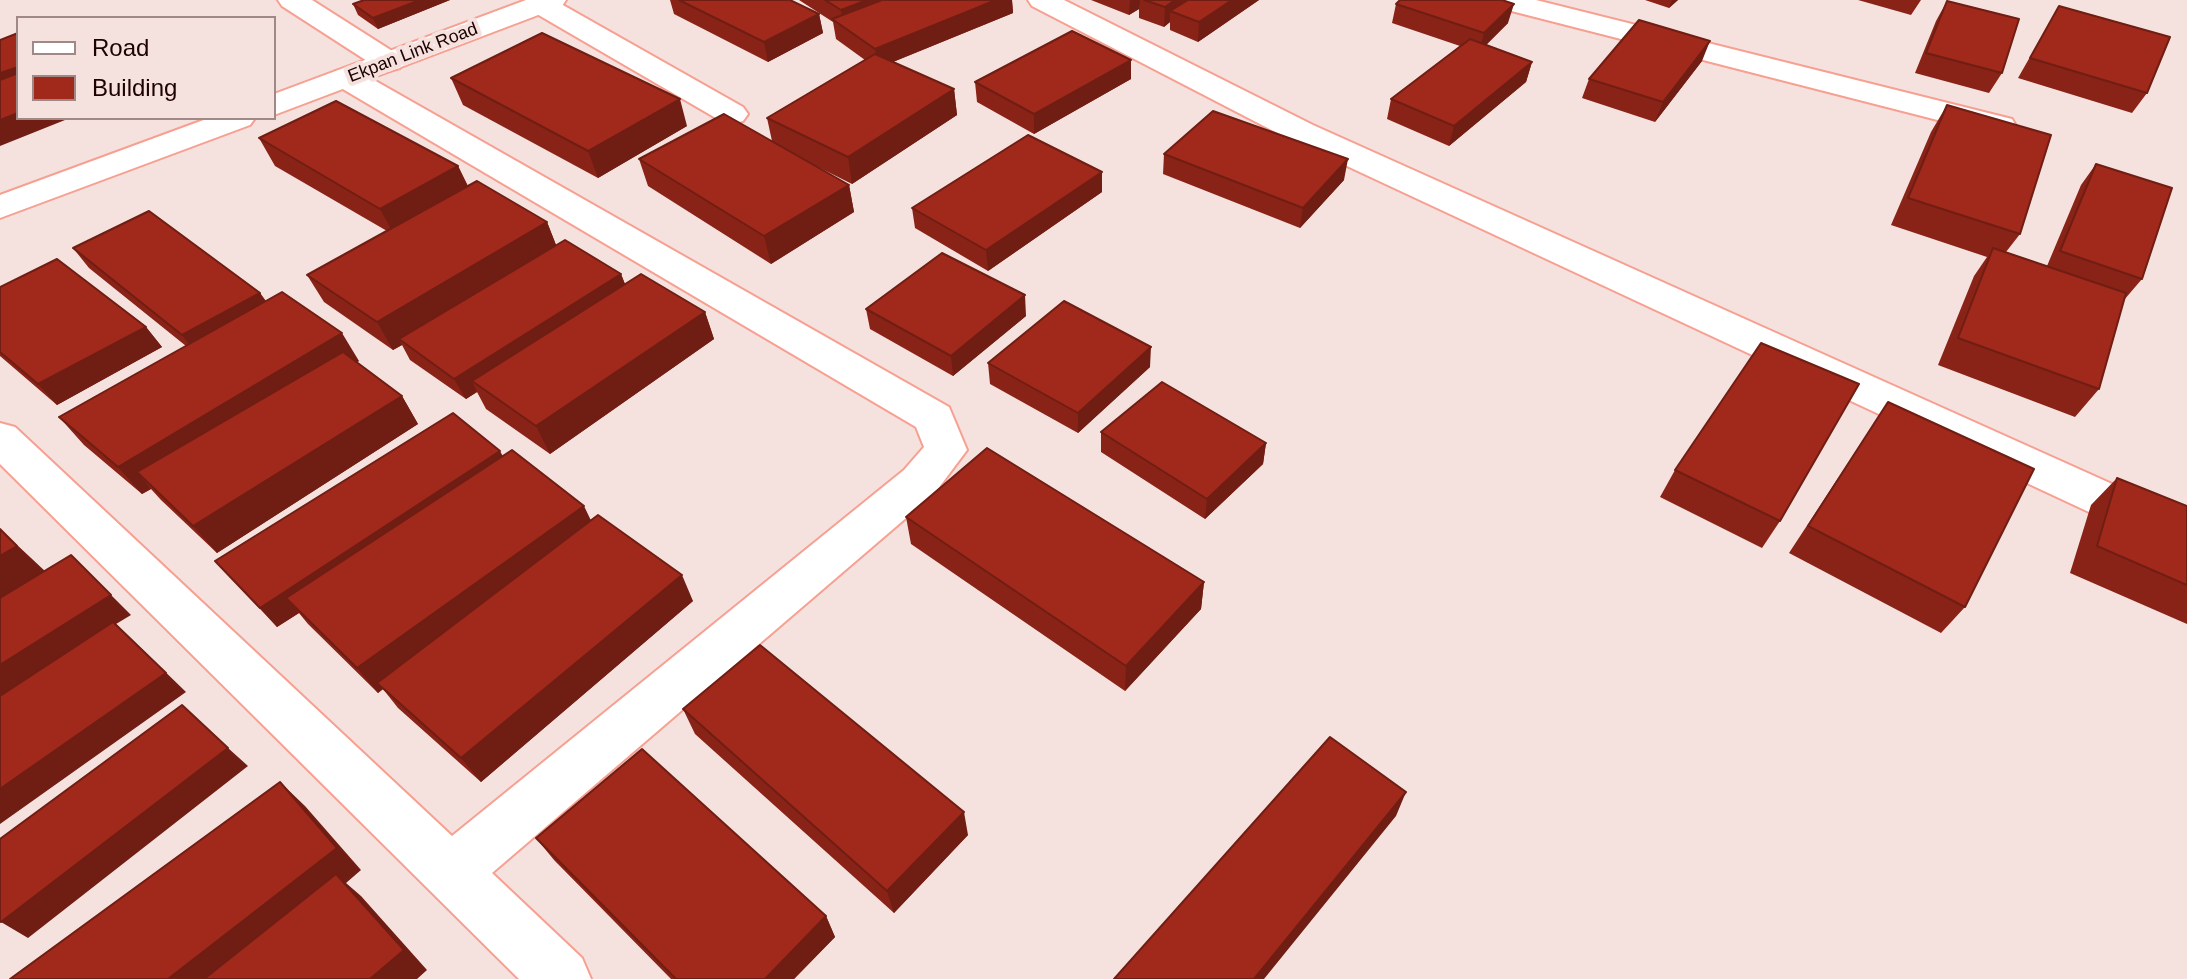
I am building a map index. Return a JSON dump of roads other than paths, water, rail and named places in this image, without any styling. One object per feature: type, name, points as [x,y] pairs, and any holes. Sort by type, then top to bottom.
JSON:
[{"type":"street","points":[[292,0],[389,62]]},
{"type":"street","points":[[1042,0],[1301,132],[2105,500]]},
{"type":"street","points":[[1502,0],[2028,133]]},
{"type":"street","points":[[546,2],[732,114]]},
{"type":"street","name":"Ekpan Link Road","points":[[276,104],[546,2]]},
{"type":"street","points":[[347,78],[934,418],[946,450],[919,482],[450,873]]},
{"type":"street","points":[[0,207],[234,120]]},
{"type":"street","points":[[0,438],[561,979]]}]
